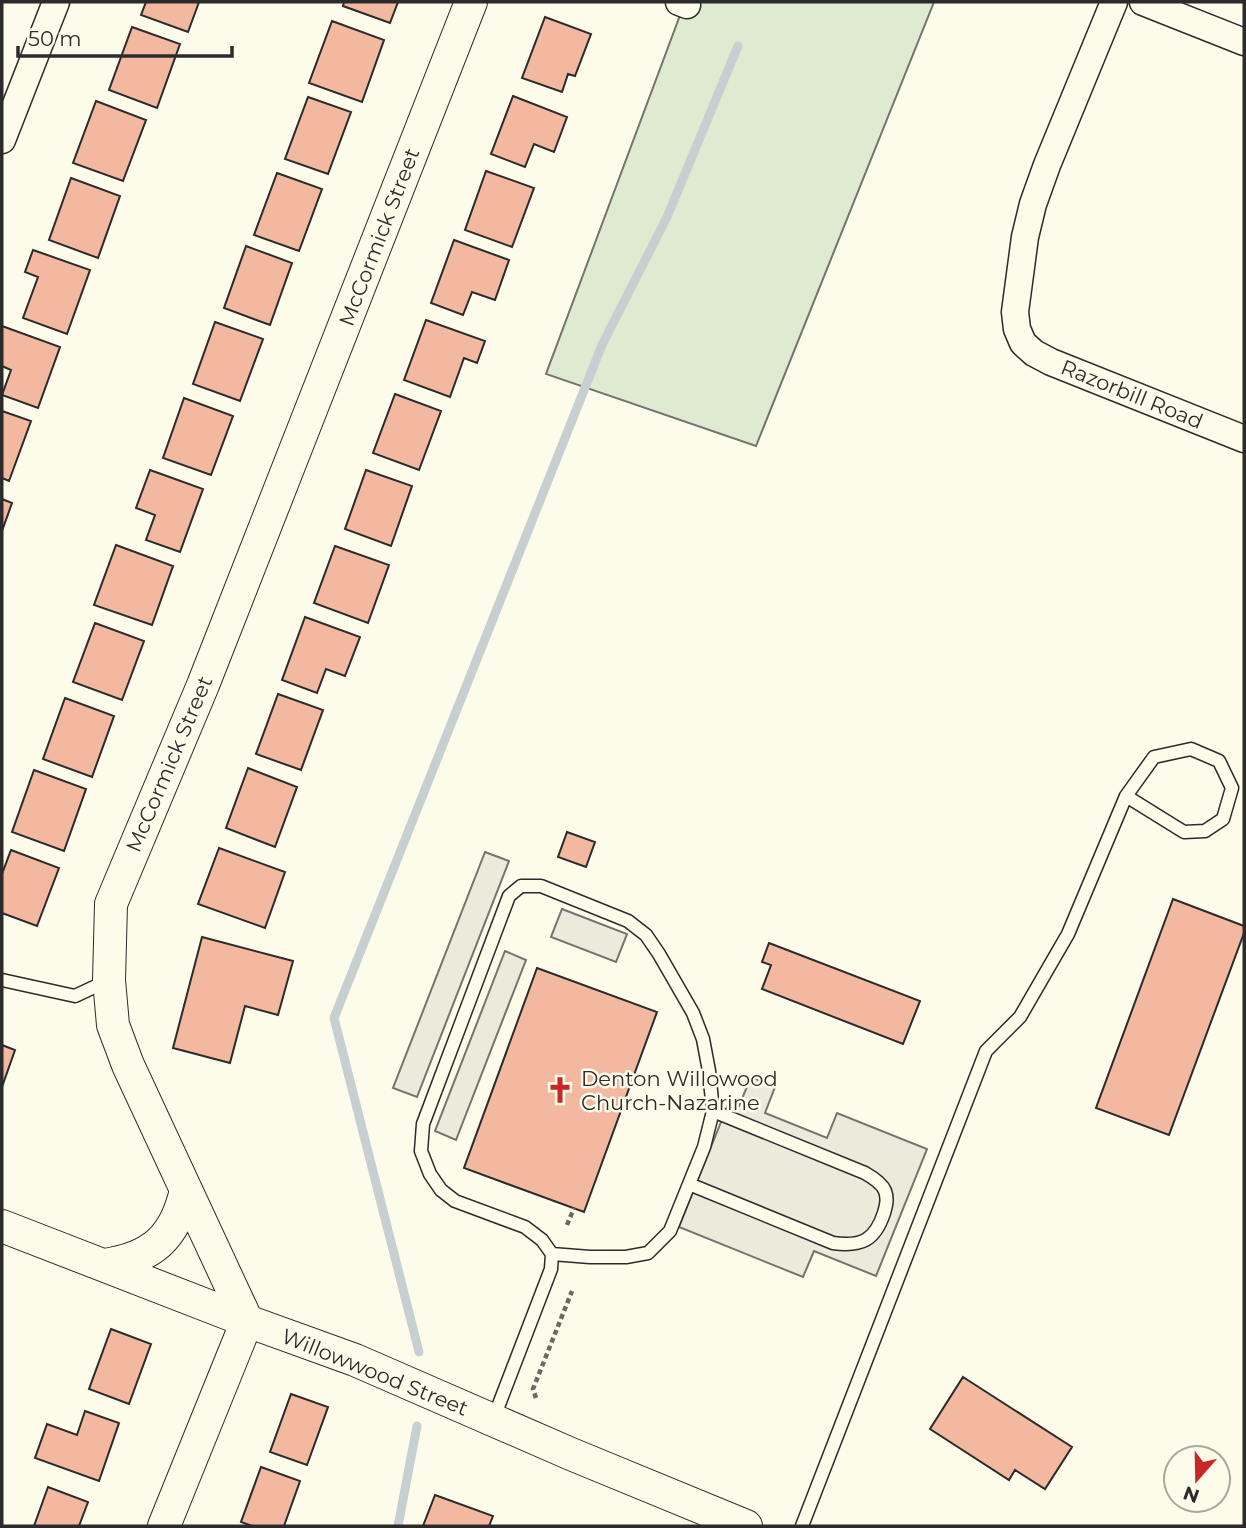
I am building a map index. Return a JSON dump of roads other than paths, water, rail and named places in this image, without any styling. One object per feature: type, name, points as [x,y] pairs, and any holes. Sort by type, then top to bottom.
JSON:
[{"type":"street","points":[[2,140],[56,2]]},
{"type":"street","name":"McCormick Street","points":[[247,1321],[128,1065],[113,1025],[109,980],[110,904],[203,685],[471,2]]},
{"type":"street","name":"Razorbill Road","points":[[1114,2],[1033,204],[1025,237],[1015,312],[1017,329],[1023,342],[1034,353],[1051,362],[1244,439]]},
{"type":"street","points":[[1143,2],[1244,42]]},
{"type":"street","points":[[104,1265],[140,1256],[156,1246],[176,1221],[186,1191]]},
{"type":"street","name":"Willowwood Street","points":[[2,1226],[355,1360],[746,1526]]},
{"type":"street","points":[[164,1526],[247,1321]]},
{"type":"lane","points":[[802,1526],[986,1051],[1020,1017],[1068,934],[1126,796],[1154,757],[1191,749],[1219,761],[1232,788],[1223,819],[1205,831],[1184,832],[1126,796]]},
{"type":"lane","points":[[493,1420],[551,1269],[552,1254],[542,1240],[524,1227],[448,1196],[429,1174],[421,1151],[423,1124],[509,896],[521,886],[541,886],[628,921],[646,935],[693,1013],[703,1040],[713,1111],[704,1147],[670,1231],[648,1253],[626,1257],[552,1254]]},
{"type":"lane","points":[[2,980],[75,996],[109,980]]},
{"type":"lane","points":[[689,1184],[833,1243],[849,1245],[866,1241],[879,1228],[887,1203],[885,1191],[876,1180],[865,1173],[713,1111]]},
{"type":"waterway","points":[[419,1352],[334,1018],[602,345],[667,217],[738,46]]},
{"type":"waterway","points":[[398,1526],[417,1426]]},
{"type":"place","name":"Denton Willowood Church-Nazarine","points":[[560,1090]]}]
